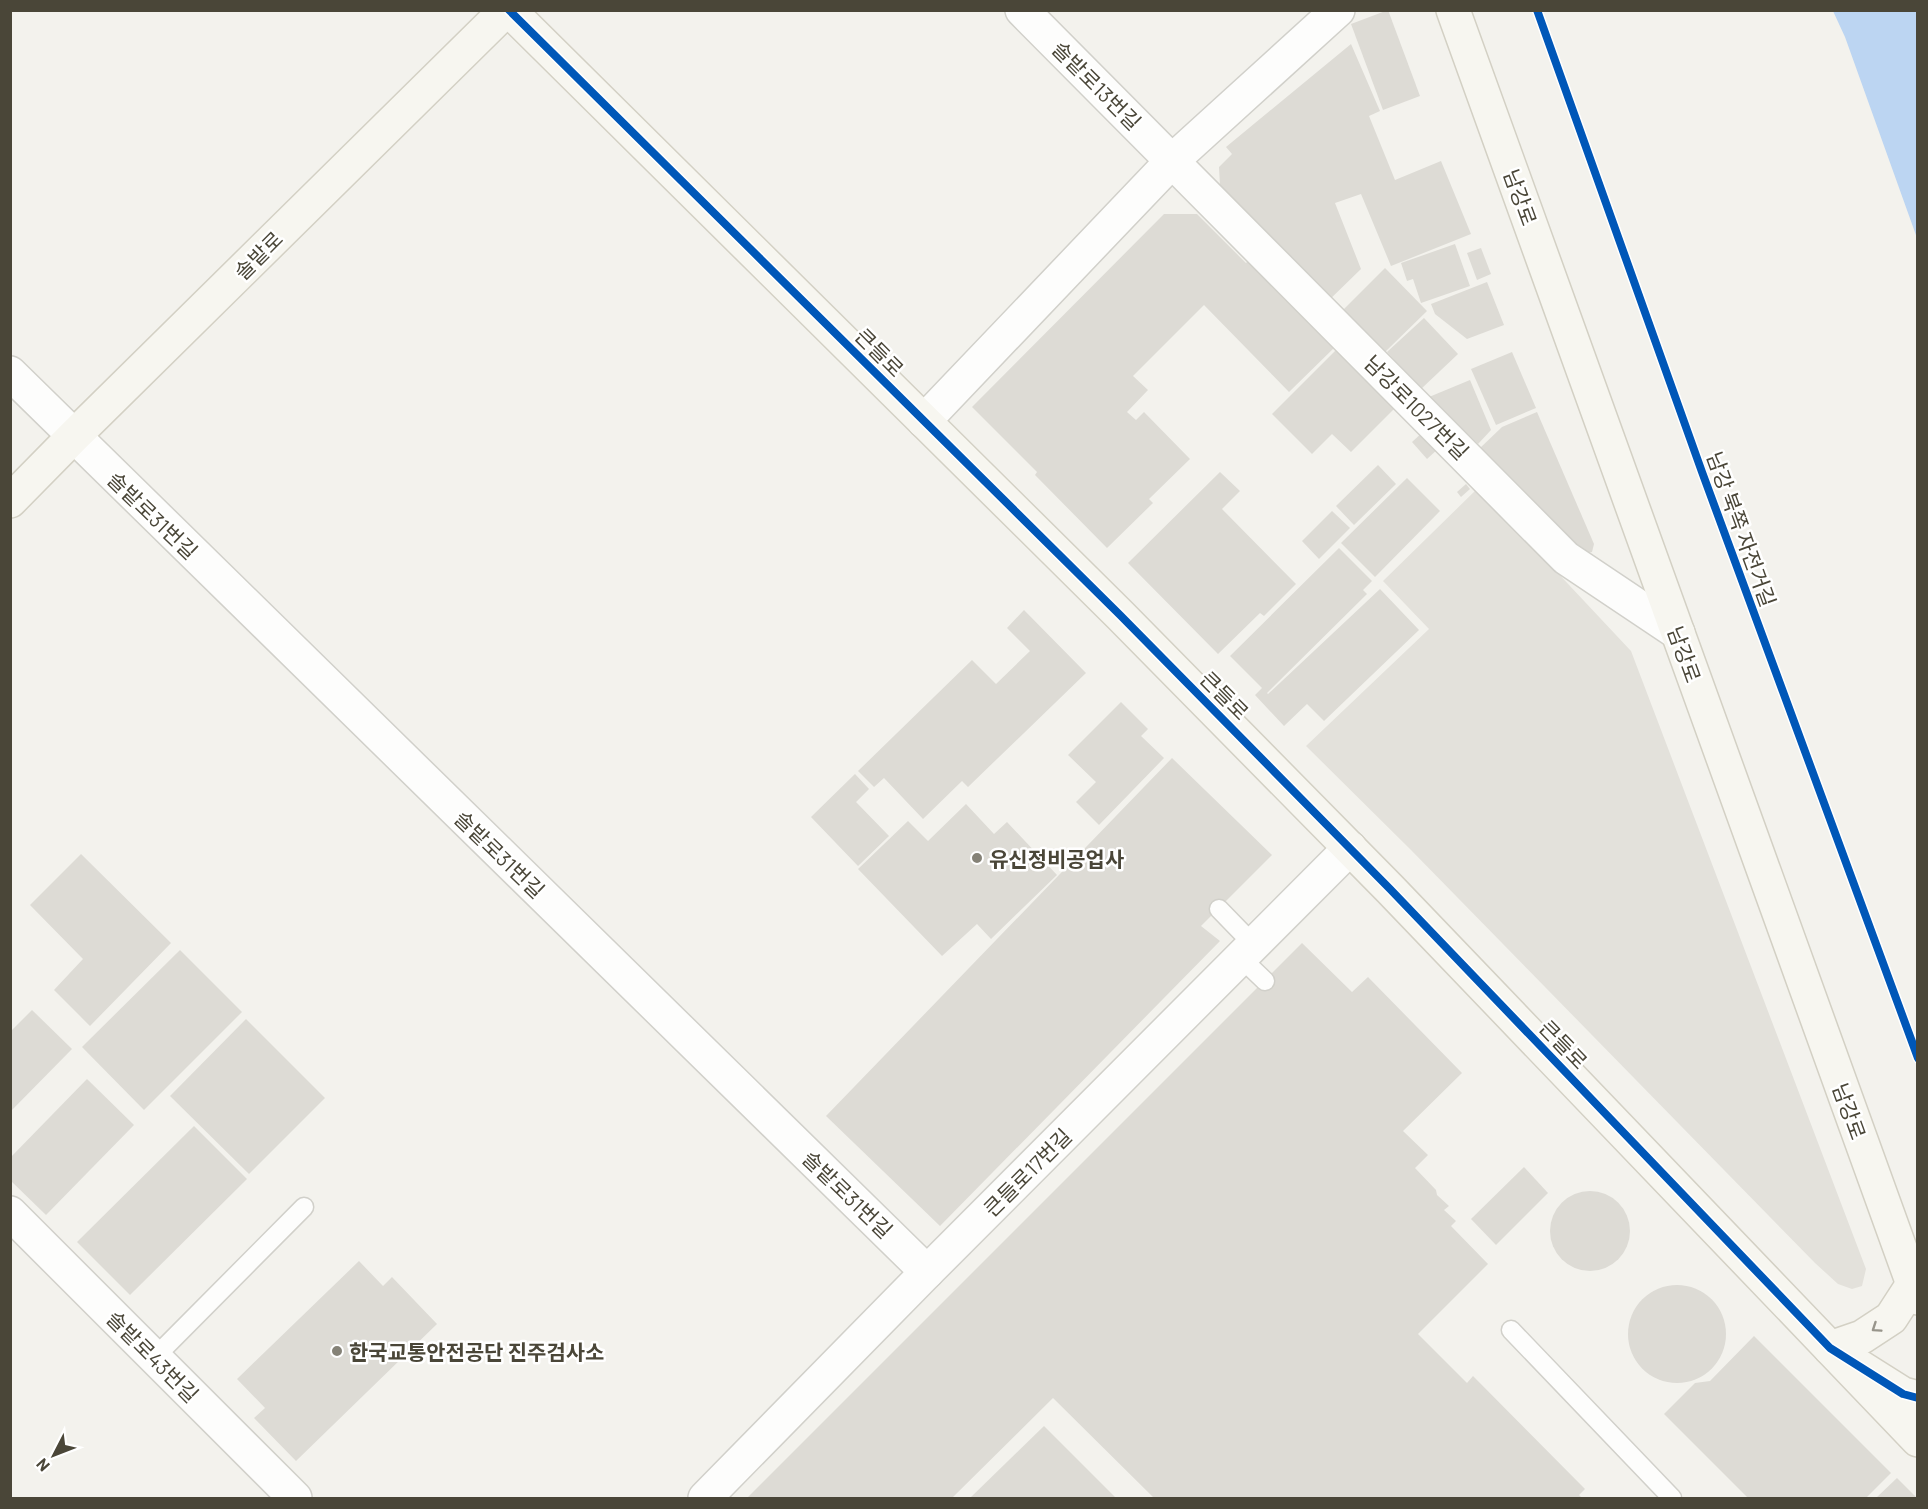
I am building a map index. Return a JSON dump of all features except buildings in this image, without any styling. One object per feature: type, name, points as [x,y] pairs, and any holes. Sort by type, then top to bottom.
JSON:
[{"type":"street","name":"큰들로","points":[[507,10],[1120,615],[1350,848],[1830,1348],[1903,1394],[1917,1398]]},
{"type":"street","name":"솔밭로","points":[[10,501],[507,10]]},
{"type":"street","name":"솔밭로13번길","points":[[1022,10],[1173,160]]},
{"type":"street","points":[[924,421],[1173,160],[1338,10]]},
{"type":"street","name":"남강로","points":[[1453,10],[1915,1291]]},
{"type":"street","name":"남강로1027번길","points":[[1173,160],[1566,558],[1678,633]]},
{"type":"street","name":"솔밭로31번길","points":[[10,374],[927,1272]]},
{"type":"street","name":"큰들로17번길","points":[[705,1498],[1246,950],[1350,848]]},
{"type":"street","name":"솔밭로43번길","points":[[10,1213],[295,1498]]},
{"type":"street","points":[[1915,1291],[1891,1318],[1862,1338],[1830,1348],[1917,1440]]},
{"type":"lane","points":[[1219,909],[1265,981]]},
{"type":"lane","points":[[154,1357],[304,1207]]},
{"type":"lane","points":[[1511,1330],[1672,1498]]},
{"type":"shaded area","points":[[1478,488],[1631,651],[1866,1269],[1862,1286],[1852,1289],[1838,1284],[1815,1263],[1411,850],[1306,746],[1429,629],[1383,581]]},
{"type":"water","points":[[1833,11],[1917,11],[1917,238],[1845,37]]},
{"type":"cycle path","points":[[509,10],[1120,615],[1390,889],[1830,1348],[1903,1394],[1918,1398]]},
{"type":"cycle path","name":"남강 북쪽 자전거길","points":[[1537,10],[1702,472],[1918,1058]]},
{"type":"place","name":"유신정비공업사","points":[[977,858]]},
{"type":"place","name":"한국교통안전공단 진주검사소","points":[[337,1351]]}]
